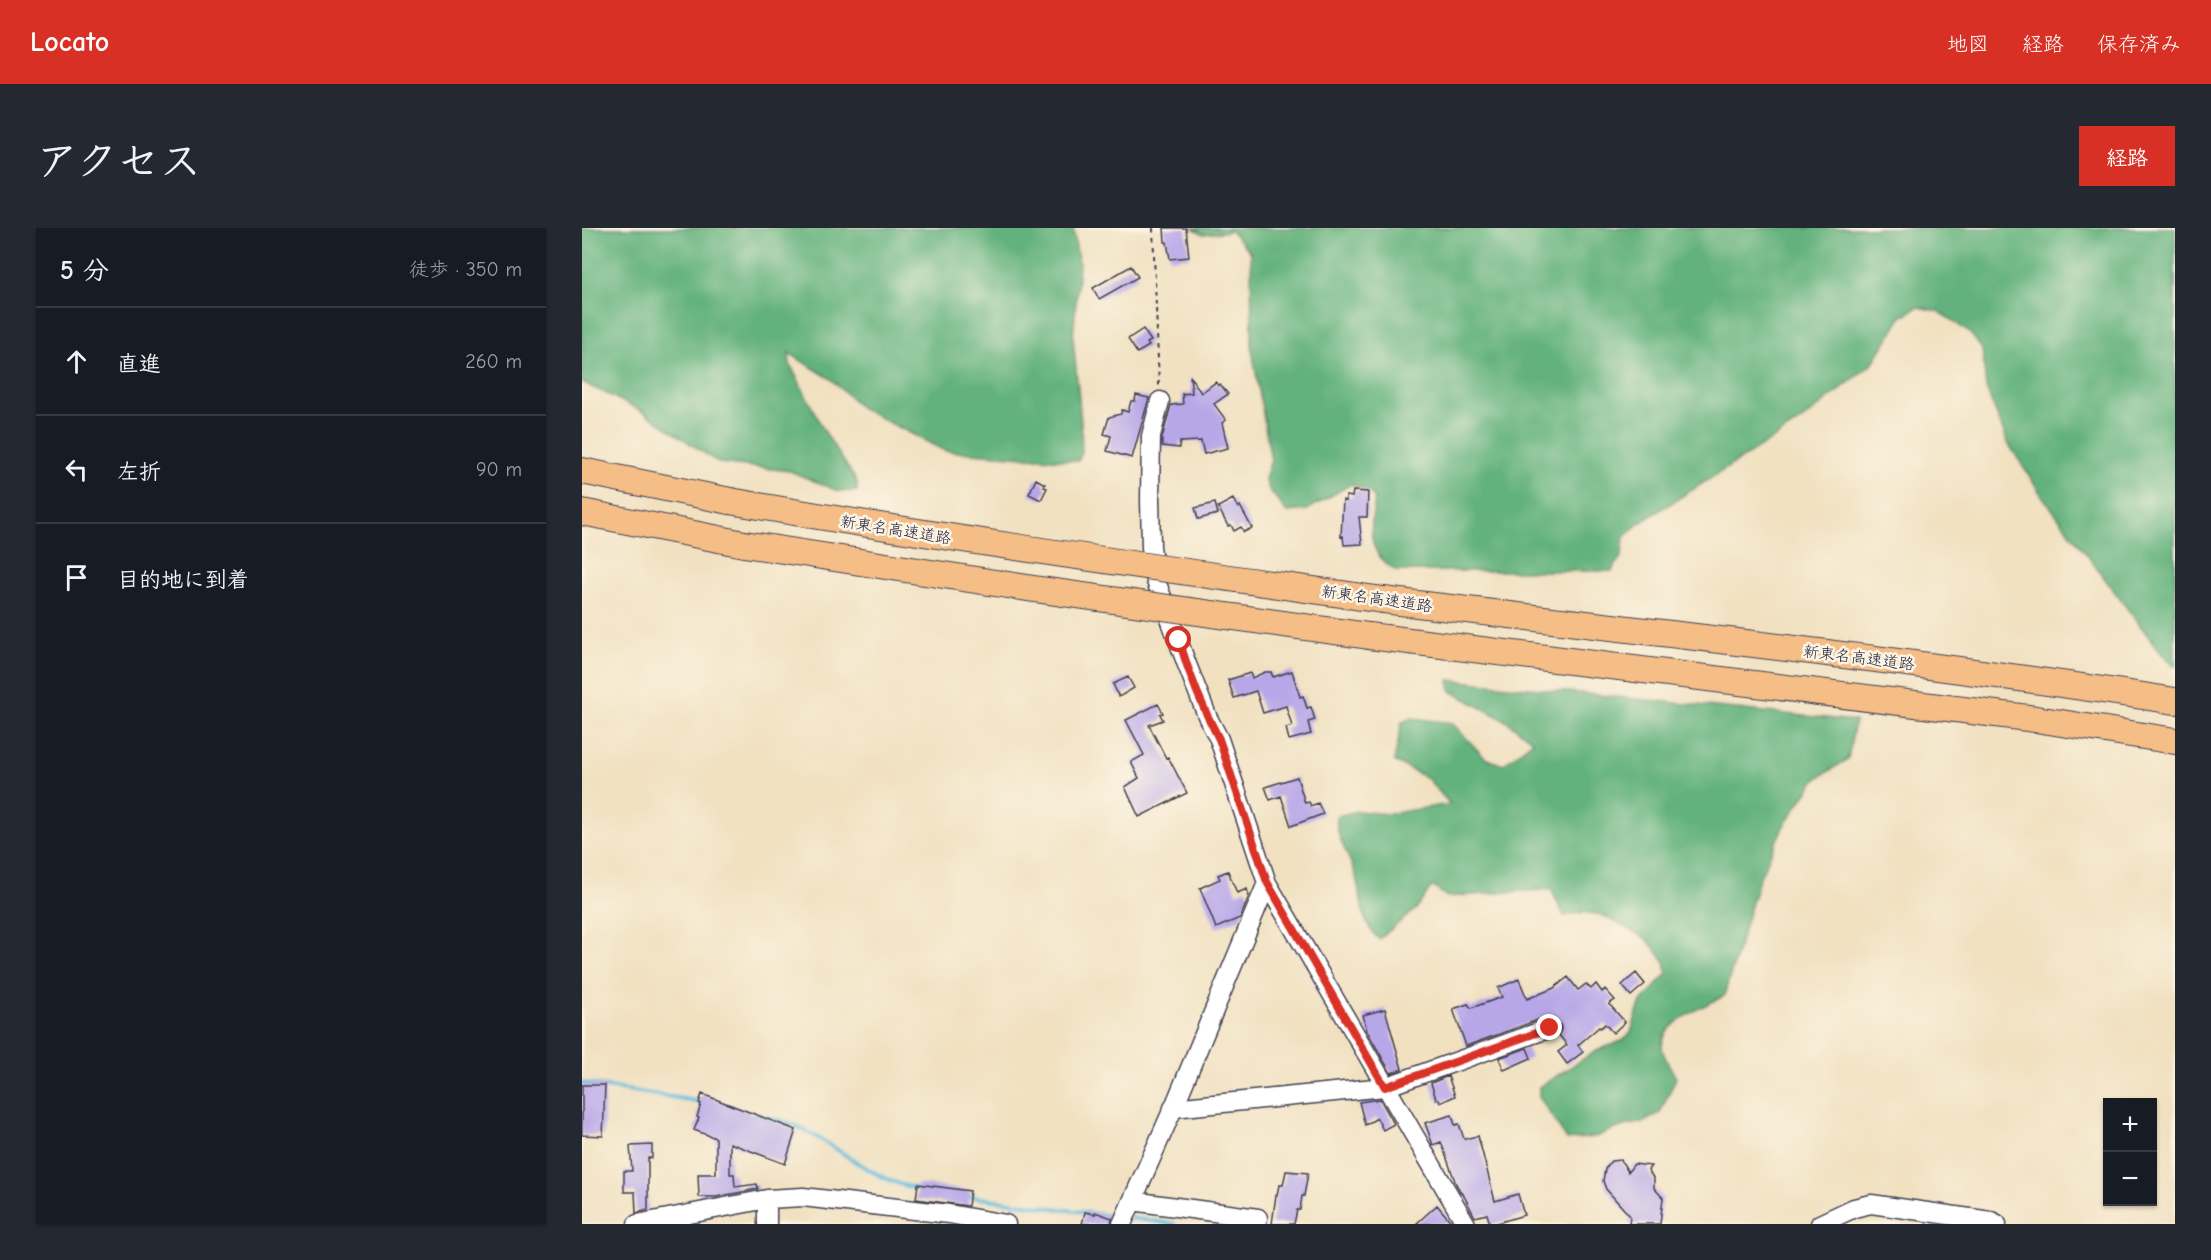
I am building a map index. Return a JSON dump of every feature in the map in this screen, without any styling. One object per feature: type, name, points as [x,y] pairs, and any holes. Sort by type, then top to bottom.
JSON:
[{"type":"highway","name":"新東名高速道路","points":[[582,471],[730,501],[1042,552],[1384,600],[1861,656],[2175,701]]},
{"type":"highway","points":[[582,512],[744,544],[1034,589],[1369,636],[2036,719],[2175,741]]},
{"type":"street","points":[[1160,401],[1151,436],[1151,547],[1156,581],[1208,718],[1219,739],[1267,882],[1466,1224]]},
{"type":"street","points":[[1122,1224],[1267,882]]},
{"type":"street","points":[[1173,1108],[1385,1087],[1550,1028]]},
{"type":"street","points":[[637,1224],[767,1200],[803,1197],[949,1214],[1006,1224]]},
{"type":"street","points":[[767,1200],[767,1224]]},
{"type":"street","points":[[1132,1201],[1258,1218]]},
{"type":"street","points":[[1820,1224],[1847,1218],[1871,1204],[1991,1221],[1997,1224]]},
{"type":"path","points":[[1153,228],[1160,401]]},
{"type":"green space","points":[[582,228],[1073,228],[1079,265],[1073,338],[1082,453],[1078,461],[945,451],[861,408],[831,379],[789,353],[790,364],[823,429],[857,482],[857,491],[838,491],[790,471],[719,463],[642,411],[582,382]]},
{"type":"green space","points":[[1193,228],[2175,228],[2175,666],[2161,653],[2043,497],[2008,443],[1986,388],[1982,349],[1970,333],[1938,311],[1918,307],[1902,316],[1872,364],[1798,423],[1638,524],[1624,537],[1622,555],[1612,571],[1397,571],[1380,557],[1375,549],[1372,540],[1372,521],[1375,499],[1369,491],[1351,484],[1307,510],[1287,512],[1269,489],[1265,479],[1271,460],[1252,350],[1251,253],[1231,231],[1203,234]]},
{"type":"green space","points":[[1449,680],[1855,721],[1848,759],[1816,779],[1783,827],[1759,879],[1724,996],[1683,1017],[1666,1033],[1663,1052],[1676,1078],[1660,1113],[1644,1122],[1623,1126],[1595,1137],[1567,1140],[1539,1097],[1539,1087],[1596,1051],[1624,1040],[1631,1032],[1640,1004],[1667,973],[1665,962],[1647,939],[1602,915],[1583,912],[1564,916],[1551,889],[1447,897],[1432,886],[1416,909],[1379,939],[1368,926],[1353,867],[1340,839],[1337,816],[1357,811],[1387,814],[1450,804],[1427,778],[1394,761],[1402,722],[1412,718],[1452,723],[1485,758],[1503,765],[1533,741],[1506,721],[1451,691]]},
{"type":"building","points":[[1164,228],[1186,228],[1189,257],[1170,259]]},
{"type":"building","points":[[1131,266],[1138,277],[1099,299],[1093,288]]},
{"type":"building","points":[[1143,329],[1151,341],[1147,343],[1149,346],[1137,353],[1128,339]]},
{"type":"building","points":[[1190,376],[1201,393],[1216,382],[1228,394],[1214,404],[1226,420],[1222,423],[1228,448],[1204,454],[1201,441],[1180,442],[1179,448],[1162,446],[1171,405],[1183,404],[1182,394],[1192,393]]},
{"type":"building","points":[[1136,395],[1149,398],[1132,458],[1107,451],[1111,436],[1104,434],[1109,417],[1121,414],[1122,410],[1128,412],[1131,401],[1135,401]]},
{"type":"building","points":[[1036,479],[1045,484],[1044,487],[1047,488],[1041,500],[1029,494]]},
{"type":"building","points":[[1353,491],[1368,492],[1367,517],[1359,517],[1362,544],[1344,545],[1343,536],[1341,537],[1343,500],[1346,501],[1346,496],[1352,497]]},
{"type":"building","points":[[1233,499],[1238,508],[1240,506],[1252,528],[1244,532],[1241,527],[1234,531],[1231,525],[1228,526],[1218,507]]},
{"type":"building","points":[[1215,503],[1218,514],[1198,519],[1195,508]]},
{"type":"building","points":[[1292,671],[1300,697],[1303,696],[1307,708],[1311,707],[1315,720],[1308,722],[1311,734],[1289,740],[1286,728],[1292,726],[1286,706],[1263,713],[1256,691],[1234,698],[1228,680],[1250,673],[1252,678],[1265,672],[1271,672],[1273,677]]},
{"type":"building","points":[[1128,677],[1134,688],[1119,697],[1113,684]]},
{"type":"building","points":[[1158,704],[1163,713],[1160,714],[1163,720],[1149,725],[1187,793],[1139,817],[1125,787],[1139,778],[1131,762],[1144,755],[1126,720]]},
{"type":"building","points":[[1297,777],[1305,803],[1309,802],[1311,806],[1318,803],[1323,814],[1291,826],[1281,796],[1270,800],[1265,787]]},
{"type":"building","points":[[1228,871],[1237,893],[1247,889],[1249,896],[1240,918],[1216,928],[1200,888],[1220,879],[1218,875]]},
{"type":"building","points":[[1636,973],[1645,984],[1631,996],[1622,985]]},
{"type":"building","points":[[1568,977],[1578,990],[1586,984],[1591,989],[1596,984],[1602,992],[1605,989],[1615,1000],[1609,1004],[1625,1022],[1613,1033],[1605,1024],[1599,1027],[1578,1045],[1583,1052],[1567,1064],[1558,1052],[1567,1045],[1559,1035],[1560,1024],[1553,1017],[1546,1017],[1466,1046],[1453,1009],[1468,1004],[1471,1008],[1502,997],[1498,988],[1519,979],[1527,999],[1554,988]]},
{"type":"building","points":[[1385,1009],[1402,1069],[1391,1073],[1367,1031],[1363,1015]]},
{"type":"building","points":[[1527,1048],[1531,1058],[1504,1070],[1499,1058]]},
{"type":"building","points":[[1448,1076],[1455,1096],[1440,1103],[1439,1099],[1436,1099],[1431,1083]]},
{"type":"building","points":[[582,1085],[605,1085],[603,1136],[582,1135]]},
{"type":"building","points":[[702,1094],[796,1130],[785,1164],[730,1143],[730,1174],[734,1174],[735,1187],[757,1184],[758,1189],[716,1197],[699,1197],[698,1174],[716,1174],[716,1138],[694,1130],[699,1118],[697,1117]]},
{"type":"building","points":[[1380,1099],[1394,1124],[1383,1130],[1377,1118],[1365,1125],[1359,1102]]},
{"type":"building","points":[[1452,1115],[1455,1125],[1459,1124],[1464,1139],[1478,1136],[1495,1201],[1518,1194],[1524,1215],[1494,1224],[1490,1224],[1487,1214],[1475,1217],[1456,1184],[1441,1142],[1433,1145],[1425,1123]]},
{"type":"building","points":[[652,1145],[652,1158],[648,1158],[648,1210],[636,1213],[635,1192],[624,1192],[624,1171],[632,1171],[630,1146]]},
{"type":"building","points":[[1621,1160],[1628,1172],[1634,1164],[1651,1166],[1648,1170],[1654,1179],[1654,1188],[1663,1198],[1660,1224],[1629,1224],[1630,1216],[1606,1189],[1603,1181],[1605,1169],[1611,1161]]},
{"type":"building","points":[[1286,1171],[1308,1173],[1304,1196],[1302,1196],[1300,1210],[1297,1210],[1294,1224],[1272,1224],[1276,1195],[1279,1185],[1283,1185]]},
{"type":"building","points":[[918,1184],[970,1191],[968,1206],[916,1199]]},
{"type":"building","points":[[1437,1205],[1453,1224],[1416,1224]]},
{"type":"building","points":[[1085,1212],[1095,1214],[1095,1212],[1112,1218],[1111,1224],[1082,1224]]},
{"type":"waterway","points":[[582,1083],[703,1102]]},
{"type":"waterway","points":[[754,1114],[794,1125],[871,1171],[903,1185],[920,1189]]},
{"type":"waterway","points":[[966,1196],[1119,1217]]},
{"type":"waterway","points":[[1130,1218],[1174,1224]]},
{"type":"route","points":[[1179,640],[1208,718],[1219,739],[1267,882],[1328,992],[1385,1087],[1550,1028]]}]
